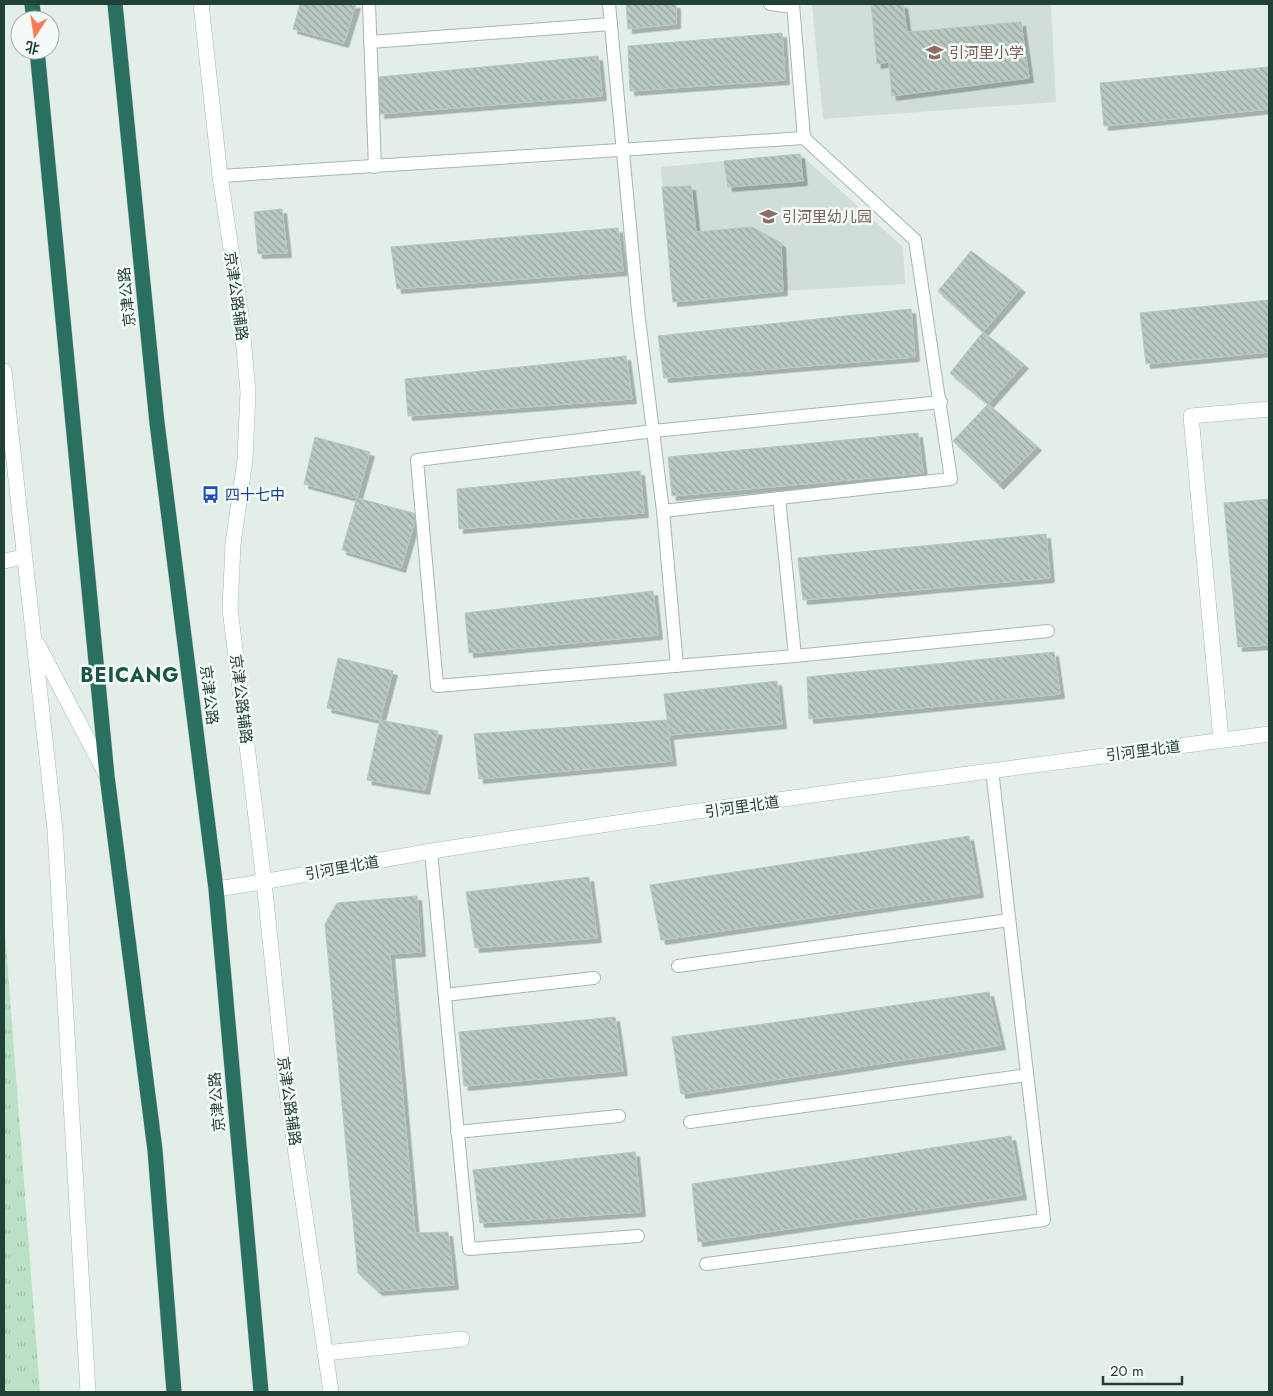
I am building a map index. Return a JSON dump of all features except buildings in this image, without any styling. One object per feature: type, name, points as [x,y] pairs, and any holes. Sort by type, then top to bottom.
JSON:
[{"type":"highway","name":"京津公路","points":[[115,4],[158,424],[216,889],[261,1392]]},
{"type":"highway","points":[[38,60],[107,776],[155,1150],[174,1392]]},
{"type":"main road","name":"京津公路辅路","points":[[201,4],[220,176],[241,315],[248,392],[245,460],[233,544],[230,609],[264,882],[284,1072],[331,1392]]},
{"type":"main road","points":[[4,371],[55,830],[88,1392]]},
{"type":"main road","points":[[1222,740],[1191,416],[1269,409]]},
{"type":"main road","points":[[4,561],[24,557]]},
{"type":"main road","points":[[34,638],[107,776]]},
{"type":"main road","name":"引河里北道","points":[[216,889],[431,852],[992,770],[1269,734]]},
{"type":"main road","points":[[325,1353],[462,1339]]},
{"type":"lane","points":[[369,4],[375,166]]},
{"type":"lane","points":[[609,4],[638,311],[663,511],[677,666]]},
{"type":"lane","points":[[663,511],[951,479],[941,402],[915,240],[804,138],[793,5],[770,4]]},
{"type":"lane","points":[[370,42],[611,24]]},
{"type":"lane","points":[[220,176],[804,138]]},
{"type":"lane","points":[[941,402],[654,431],[417,460],[437,686],[795,656],[1048,631]]},
{"type":"lane","points":[[779,498],[795,656]]},
{"type":"lane","points":[[706,1264],[1044,1220],[992,770]]},
{"type":"lane","points":[[431,852],[469,1249],[638,1236]]},
{"type":"lane","points":[[678,966],[1009,920]]},
{"type":"lane","points":[[445,995],[594,978]]},
{"type":"lane","points":[[690,1122],[1027,1075]]},
{"type":"lane","points":[[457,1132],[619,1116]]},
{"type":"shaded area","name":"引河里小学","points":[[812,4],[1051,4],[1056,102],[823,119]]},
{"type":"shaded area","name":"引河里幼儿园","points":[[800,154],[903,247],[905,284],[783,291],[673,302],[661,167]]},
{"type":"green space","points":[[4,919],[40,1392],[4,1392]]},
{"type":"place","name":"引河里小学","points":[[935,53]]},
{"type":"place","name":"引河里幼儿园","points":[[768,217]]},
{"type":"place","name":"四十七中","points":[[211,495]]},
{"type":"district","name":"BEICANG","points":[[130,675]]}]
